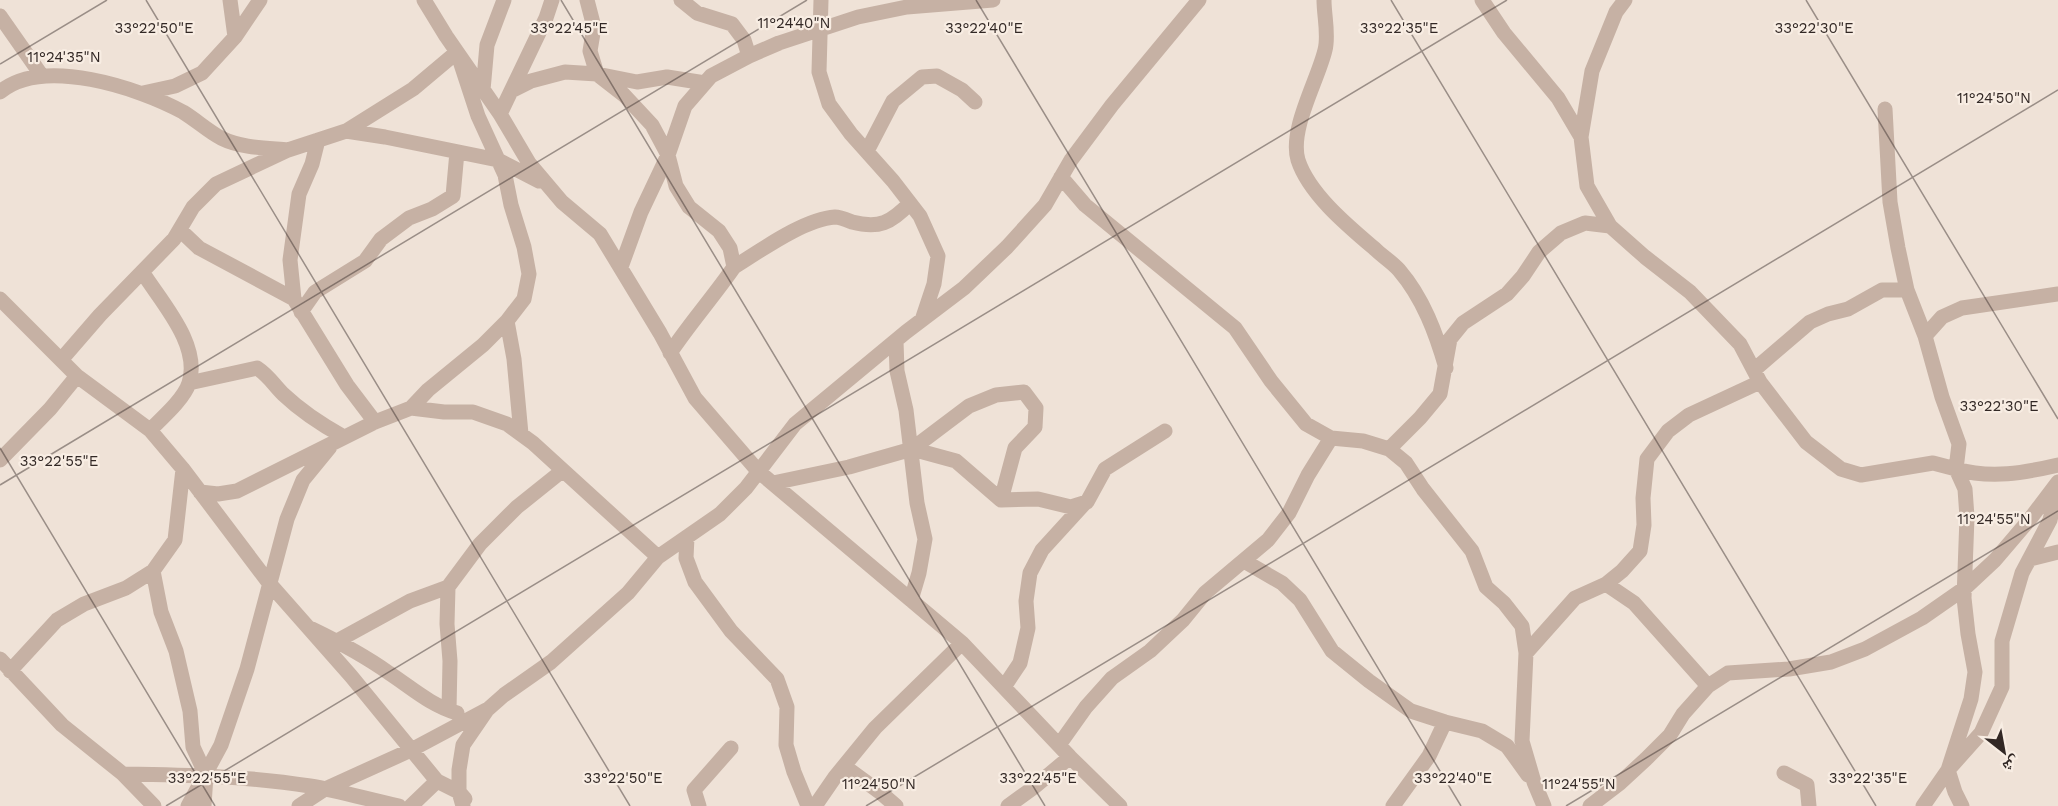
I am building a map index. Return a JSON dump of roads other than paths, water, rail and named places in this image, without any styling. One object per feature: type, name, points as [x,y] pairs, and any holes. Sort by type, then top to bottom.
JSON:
[{"type":"street","points":[[230,0],[236,37]]},
{"type":"street","points":[[143,93],[174,86],[202,73],[236,37],[260,0]]},
{"type":"street","points":[[424,0],[500,114],[529,163],[562,202],[600,234],[695,398],[758,471],[962,643],[1119,806]]},
{"type":"street","points":[[483,90],[487,45],[504,0]]},
{"type":"street","points":[[500,114],[546,18],[552,0]]},
{"type":"street","points":[[587,0],[594,27],[590,51],[597,74],[624,95],[652,125],[668,155],[676,186],[689,207],[719,231],[730,248],[734,267]]},
{"type":"street","points":[[681,0],[697,13],[732,24],[744,40],[749,56]]},
{"type":"street","points":[[821,0],[819,72],[829,104],[851,134],[893,181],[920,216],[938,256],[934,284],[922,320]]},
{"type":"street","points":[[621,267],[641,212],[668,155],[685,106],[711,76],[749,56],[819,29],[858,17],[907,8],[993,0]]},
{"type":"street","points":[[461,799],[459,770],[463,745],[487,710],[504,694],[551,662],[628,593],[658,557],[720,514],[746,488],[795,424],[964,288],[1007,247],[1046,205],[1071,160],[1112,105],[1199,0]]},
{"type":"street","points":[[1324,0],[1326,48],[1309,93],[1298,135],[1298,158],[1313,189],[1361,237],[1399,270],[1436,331],[1446,368]]},
{"type":"street","points":[[1482,0],[1504,33],[1558,98],[1581,137]]},
{"type":"street","points":[[1625,0],[1616,12],[1592,71],[1581,137],[1587,186],[1610,226],[1690,292],[1740,344],[1757,376],[1806,442],[1841,469],[1861,475],[1933,463],[1988,475],[2016,473],[2058,465]]},
{"type":"street","points":[[0,16],[42,76]]},
{"type":"street","points":[[61,360],[100,315],[174,240],[194,207],[216,184],[288,150],[346,131],[412,89],[457,52]]},
{"type":"street","points":[[200,492],[218,494],[237,491],[375,422],[411,408],[428,390],[483,345],[507,321],[524,299],[529,274],[524,247],[510,205],[505,175],[478,116],[457,52]]},
{"type":"street","points":[[511,91],[531,81],[565,72],[597,74],[637,81],[667,77],[705,83]]},
{"type":"street","points":[[0,92],[7,86],[42,76],[97,80],[143,93],[183,113],[222,138],[250,147],[288,150]]},
{"type":"street","points":[[867,151],[893,101],[922,77],[937,76],[962,90],[975,102]]},
{"type":"street","points":[[1885,109],[1890,202],[1907,290],[1925,336],[1942,397],[1959,444],[1956,469],[1965,489],[1967,517],[1965,588],[1968,634],[1975,672],[1971,699],[1948,770],[1962,806]]},
{"type":"street","points":[[346,131],[498,160],[547,185]]},
{"type":"street","points":[[318,140],[312,164],[299,194],[290,260],[298,306],[347,385],[375,422]]},
{"type":"street","points":[[298,306],[315,292],[365,261],[381,239],[409,218],[432,209],[453,196],[457,152]]},
{"type":"street","points":[[1061,177],[1085,205],[1235,328],[1271,381],[1306,424],[1331,438],[1363,441],[1389,449],[1406,463],[1423,489],[1472,551],[1486,587],[1504,603],[1522,626],[1526,654],[1522,741],[1544,806]]},
{"type":"street","points":[[670,353],[686,328],[714,296],[734,267],[807,225],[836,217],[870,226],[885,223],[910,203]]},
{"type":"street","points":[[1389,449],[1440,394],[1450,339],[1463,323],[1507,294],[1523,276],[1539,252],[1561,233],[1585,223],[1610,226]]},
{"type":"street","points":[[180,230],[199,248],[298,306]]},
{"type":"street","points":[[143,273],[186,339],[190,365],[189,383],[171,409],[150,430]]},
{"type":"street","points":[[1526,654],[1575,597],[1606,584],[1622,571],[1640,551],[1644,525],[1643,498],[1647,459],[1668,431],[1689,415],[1757,376],[1810,322],[1848,309],[1882,290],[1907,290]]},
{"type":"street","points":[[1925,336],[1942,317],[1962,308],[2058,294]]},
{"type":"street","points":[[0,299],[77,376],[150,430],[183,469],[269,583],[437,781],[473,806]]},
{"type":"street","points":[[507,321],[514,359],[521,434]]},
{"type":"street","points":[[896,341],[897,371],[906,410],[917,503],[924,539],[919,573],[911,600]]},
{"type":"street","points":[[189,383],[257,368],[269,376],[282,393],[339,440]]},
{"type":"street","points":[[0,460],[50,409],[77,376]]},
{"type":"street","points":[[773,483],[849,467],[912,449],[969,406],[996,396],[1024,392],[1036,408],[1035,427],[1015,448],[1001,500]]},
{"type":"street","points":[[411,408],[444,412],[473,412],[507,424],[533,443],[658,557]]},
{"type":"street","points":[[1004,687],[1020,663],[1028,628],[1026,602],[1030,573],[1042,550],[1087,502],[1105,469],[1165,431]]},
{"type":"street","points":[[1059,745],[1086,707],[1112,678],[1150,651],[1183,621],[1205,593],[1268,540],[1289,513],[1308,475],[1331,438]]},
{"type":"street","points":[[188,806],[221,745],[247,669],[287,519],[303,480],[339,440]]},
{"type":"street","points":[[912,449],[956,461],[1001,500],[1038,499],[1071,507],[1087,502]]},
{"type":"street","points":[[154,806],[123,774],[63,725],[5,665],[57,620],[84,603],[126,588],[153,571],[175,540],[183,469]]},
{"type":"street","points":[[337,641],[410,601],[448,587],[480,544],[517,507],[562,471]]},
{"type":"street","points":[[1590,806],[1620,783],[1662,743],[1683,714],[1708,686],[1728,673],[1789,669],[1831,662],[1865,649],[1922,618],[1965,588],[1995,560],[2058,484]]},
{"type":"street","points":[[1923,806],[1948,770],[1982,733],[2002,687],[2002,641],[2022,573],[2050,520],[2058,484]]},
{"type":"street","points":[[687,537],[686,558],[695,582],[730,632],[777,679],[788,707],[786,745],[808,806]]},
{"type":"street","points":[[2030,559],[2058,552]]},
{"type":"street","points":[[1244,561],[1282,583],[1300,600],[1332,651],[1369,681],[1411,711],[1482,731],[1507,746],[1534,782]]},
{"type":"street","points":[[153,571],[161,612],[176,651],[190,711],[193,747],[206,775],[204,806]]},
{"type":"street","points":[[1606,584],[1634,603],[1708,686]]},
{"type":"street","points":[[448,587],[449,710]]},
{"type":"street","points":[[306,626],[337,641],[391,674],[421,697],[449,710],[459,713],[487,710]]},
{"type":"street","points":[[815,806],[875,728],[962,643]]},
{"type":"street","points":[[299,806],[325,789],[411,750],[487,710]]},
{"type":"street","points":[[1393,806],[1429,756],[1445,722]]},
{"type":"street","points":[[699,806],[694,790],[731,748]]},
{"type":"street","points":[[1008,806],[1070,757]]},
{"type":"street","points":[[844,766],[896,806]]},
{"type":"street","points":[[1784,773],[1807,785],[1809,806]]},
{"type":"street","points":[[123,774],[206,775],[271,781],[325,789],[399,806]]},
{"type":"street","points":[[411,806],[437,781]]}]
